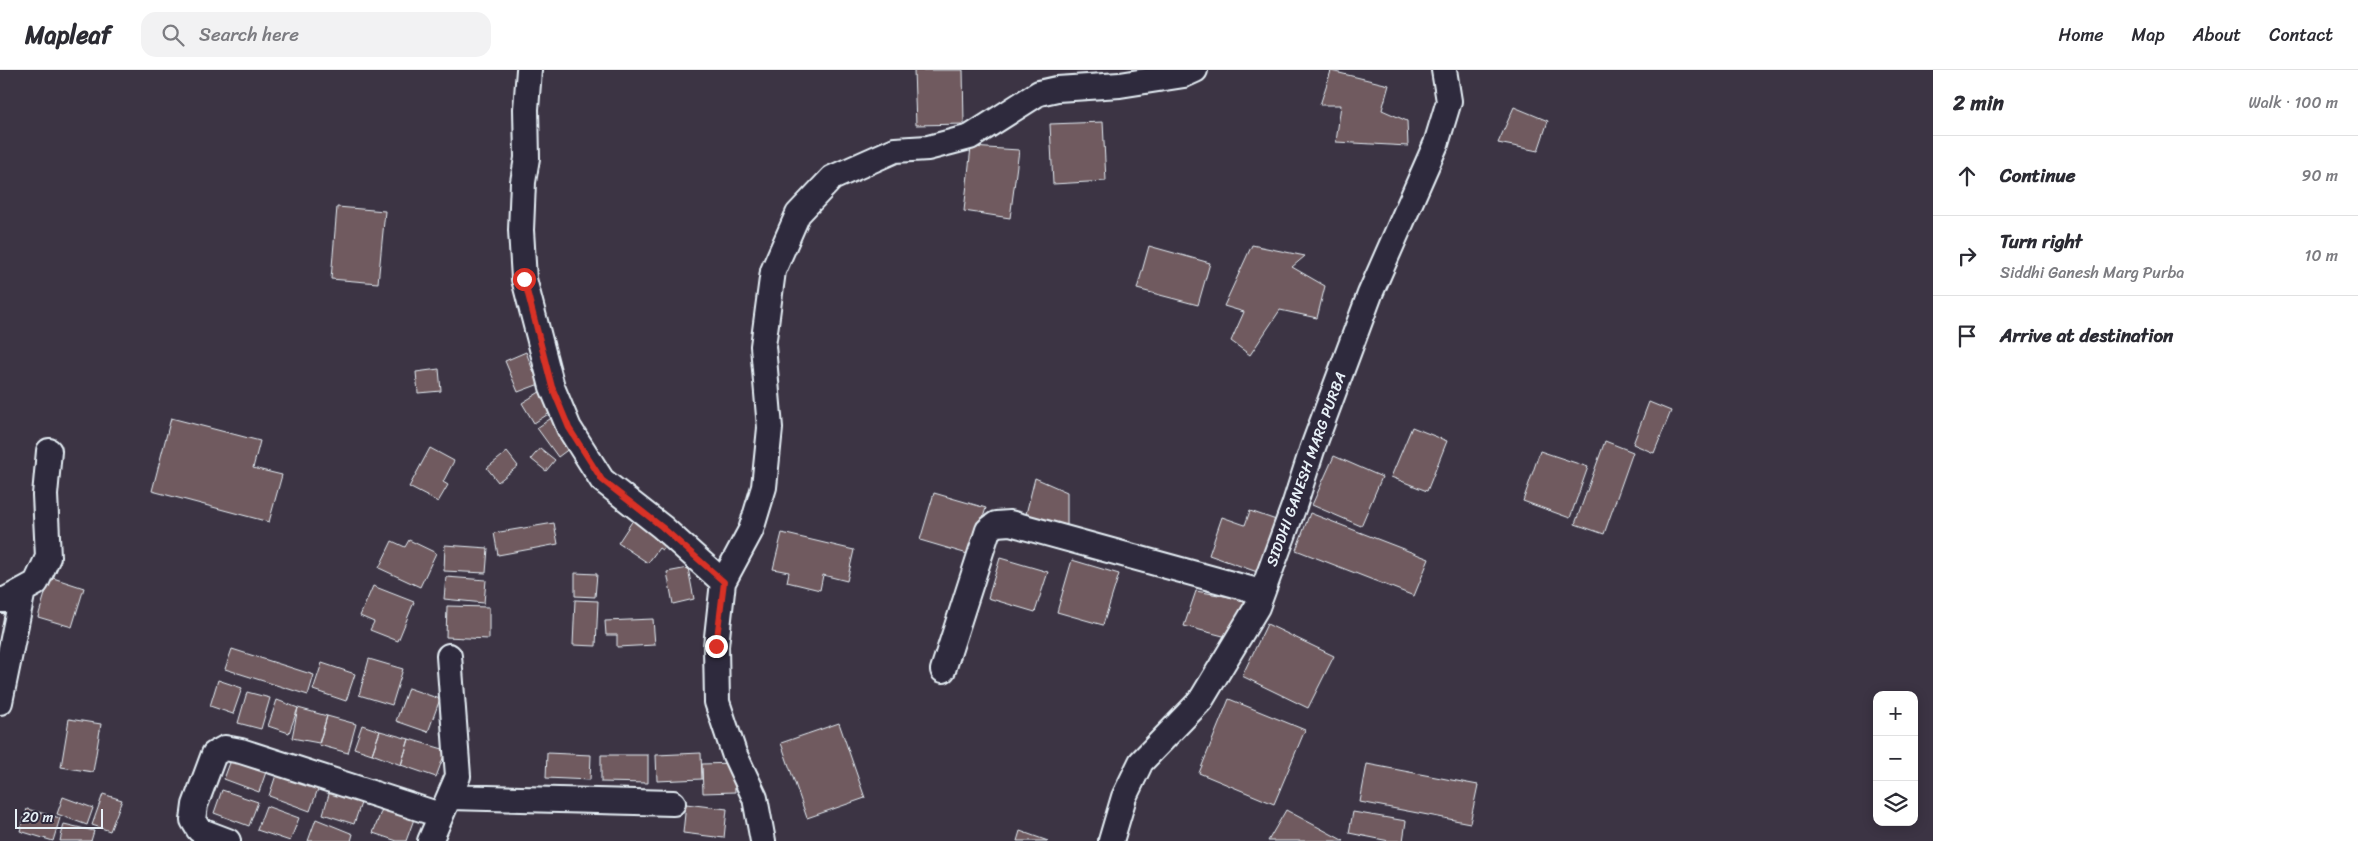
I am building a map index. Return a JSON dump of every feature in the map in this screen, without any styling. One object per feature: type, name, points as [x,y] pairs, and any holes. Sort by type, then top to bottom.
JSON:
[{"type":"street","points":[[529,70],[526,109],[527,158],[520,230],[523,269],[552,387],[569,428],[602,480],[662,527],[724,582]]},
{"type":"street","points":[[763,841],[755,798],[734,753],[717,702],[716,646],[724,582],[751,530],[764,488],[770,428],[763,346],[773,271],[798,214],[832,178],[895,150],[928,148],[970,137],[1039,93],[1057,89],[1120,85],[1184,75],[1195,70]]},
{"type":"street","name":"SIDDHI GANESH MARG PURBA","points":[[1111,841],[1124,797],[1141,762],[1201,700],[1257,607],[1370,294],[1436,144],[1449,101],[1444,70]]},
{"type":"street","points":[[0,600],[5,600],[36,583],[48,557],[45,495],[49,451]]},
{"type":"street","points":[[943,670],[988,530],[996,524],[1010,523],[1261,592]]},
{"type":"street","points":[[0,702],[23,590]]},
{"type":"street","points":[[430,841],[458,776],[449,656]]},
{"type":"street","points":[[228,841],[199,830],[193,820],[195,805],[214,754],[225,748],[445,806],[673,803]]},
{"type":"building","points":[[914,70],[963,70],[964,124],[916,125]]},
{"type":"building","points":[[1331,71],[1389,85],[1382,110],[1407,121],[1408,146],[1336,142],[1341,105],[1320,105]]},
{"type":"building","points":[[1514,107],[1548,121],[1538,151],[1498,143]]},
{"type":"building","points":[[1103,122],[1106,181],[1053,184],[1050,124]]},
{"type":"building","points":[[971,147],[1019,150],[1010,218],[964,211]]},
{"type":"building","points":[[337,207],[385,211],[378,283],[331,279]]},
{"type":"building","points":[[1252,245],[1305,256],[1292,267],[1325,286],[1317,318],[1280,310],[1250,355],[1231,341],[1244,312],[1224,306]]},
{"type":"building","points":[[1149,246],[1210,263],[1198,305],[1137,289]]},
{"type":"building","points":[[526,352],[534,373],[540,371],[545,382],[518,392],[505,361]]},
{"type":"building","points":[[439,369],[441,391],[418,393],[416,372]]},
{"type":"building","points":[[546,388],[558,408],[534,423],[522,403]]},
{"type":"building","points":[[1649,402],[1671,411],[1654,453],[1633,444]]},
{"type":"building","points":[[557,414],[578,442],[558,457],[537,428]]},
{"type":"building","points":[[171,418],[260,441],[253,468],[282,475],[269,522],[152,491]]},
{"type":"building","points":[[1412,427],[1447,441],[1427,491],[1391,477]]},
{"type":"building","points":[[1605,441],[1633,452],[1604,534],[1575,524]]},
{"type":"building","points":[[430,448],[454,461],[443,482],[448,485],[438,502],[409,487]]},
{"type":"building","points":[[540,448],[555,460],[546,471],[531,459]]},
{"type":"building","points":[[1540,451],[1588,467],[1570,518],[1523,501]]},
{"type":"building","points":[[507,452],[518,466],[498,482],[487,468]]},
{"type":"building","points":[[1334,456],[1382,477],[1361,526],[1312,505]]},
{"type":"building","points":[[1035,478],[1067,492],[1067,530],[1026,514]]},
{"type":"building","points":[[934,493],[986,508],[971,555],[920,540]]},
{"type":"building","points":[[1250,511],[1282,522],[1263,574],[1209,555],[1222,517],[1245,525]]},
{"type":"building","points":[[1310,513],[1429,559],[1414,596],[1296,550]]},
{"type":"building","points":[[635,517],[669,539],[662,550],[659,548],[648,563],[618,543]]},
{"type":"building","points":[[554,523],[558,544],[498,555],[494,533]]},
{"type":"building","points":[[782,533],[854,550],[847,581],[823,575],[820,590],[787,582],[789,572],[773,569]]},
{"type":"building","points":[[409,540],[436,553],[420,587],[379,568],[392,541],[405,547]]},
{"type":"building","points":[[445,545],[488,548],[486,573],[444,571]]},
{"type":"building","points":[[1000,558],[1048,572],[1035,612],[988,598]]},
{"type":"building","points":[[1072,560],[1119,574],[1103,625],[1057,612]]},
{"type":"building","points":[[688,568],[694,599],[673,604],[667,572]]},
{"type":"building","points":[[575,573],[597,574],[595,597],[575,596]]},
{"type":"building","points":[[50,577],[84,588],[72,627],[38,617]]},
{"type":"building","points":[[446,577],[486,580],[484,603],[444,599]]},
{"type":"building","points":[[373,586],[414,602],[398,641],[370,630],[374,622],[360,616]]},
{"type":"building","points":[[1196,591],[1247,600],[1235,639],[1184,626]]},
{"type":"building","points":[[575,600],[598,601],[596,646],[573,645]]},
{"type":"building","points":[[447,606],[489,607],[489,639],[446,637]]},
{"type":"building","points":[[653,619],[655,645],[617,647],[617,635],[606,635],[605,621]]},
{"type":"building","points":[[1267,624],[1334,656],[1308,708],[1242,676]]},
{"type":"building","points":[[232,649],[314,675],[308,695],[225,669]]},
{"type":"building","points":[[369,659],[403,669],[392,705],[359,695]]},
{"type":"building","points":[[322,663],[355,674],[346,701],[313,690]]},
{"type":"building","points":[[218,680],[242,688],[233,714],[210,706]]},
{"type":"building","points":[[408,688],[440,699],[428,732],[396,721]]},
{"type":"building","points":[[247,692],[270,698],[261,729],[238,723]]},
{"type":"building","points":[[1229,699],[1305,730],[1274,804],[1199,773]]},
{"type":"building","points":[[277,700],[298,708],[289,733],[268,726]]},
{"type":"building","points":[[298,708],[327,716],[319,743],[292,738]]},
{"type":"building","points":[[327,716],[356,724],[348,753],[319,745]]},
{"type":"building","points":[[69,719],[101,724],[93,772],[61,767]]},
{"type":"building","points":[[839,723],[865,798],[807,818],[781,743]]},
{"type":"building","points":[[362,725],[380,731],[372,754],[354,748]]},
{"type":"building","points":[[380,731],[409,739],[401,765],[372,754]]},
{"type":"building","points":[[409,739],[446,750],[436,777],[401,765]]},
{"type":"building","points":[[547,753],[591,755],[590,780],[546,778]]},
{"type":"building","points":[[701,753],[702,779],[657,781],[656,755]]},
{"type":"building","points":[[601,755],[648,755],[648,783],[601,782]]},
{"type":"building","points":[[231,760],[266,772],[259,792],[224,779]]},
{"type":"building","points":[[734,763],[735,792],[703,793],[702,764]]},
{"type":"building","points":[[1367,764],[1478,785],[1470,823],[1360,802]]},
{"type":"building","points":[[277,772],[319,786],[310,811],[269,796]]},
{"type":"building","points":[[222,790],[258,802],[249,826],[214,813]]},
{"type":"building","points":[[330,791],[362,800],[354,824],[323,814]]},
{"type":"building","points":[[103,794],[122,800],[110,831],[92,825]]},
{"type":"building","points":[[63,797],[93,808],[87,825],[57,814]]},
{"type":"building","points":[[686,804],[727,809],[724,838],[683,833]]},
{"type":"building","points":[[266,806],[299,818],[290,841],[257,830]]},
{"type":"building","points":[[27,809],[60,818],[53,841],[20,831]]},
{"type":"building","points":[[382,809],[414,819],[406,841],[397,841],[373,833]]},
{"type":"building","points":[[1286,810],[1344,841],[1268,841]]},
{"type":"building","points":[[1353,812],[1406,821],[1403,841],[1389,841],[1349,833]]},
{"type":"building","points":[[316,819],[353,834],[351,841],[308,841]]},
{"type":"building","points":[[64,824],[94,831],[91,841],[60,841]]},
{"type":"building","points":[[1020,831],[1048,841],[1017,841]]},
{"type":"route","points":[[524,279],[552,387],[569,428],[602,480],[662,527],[724,582],[716,646]]}]
